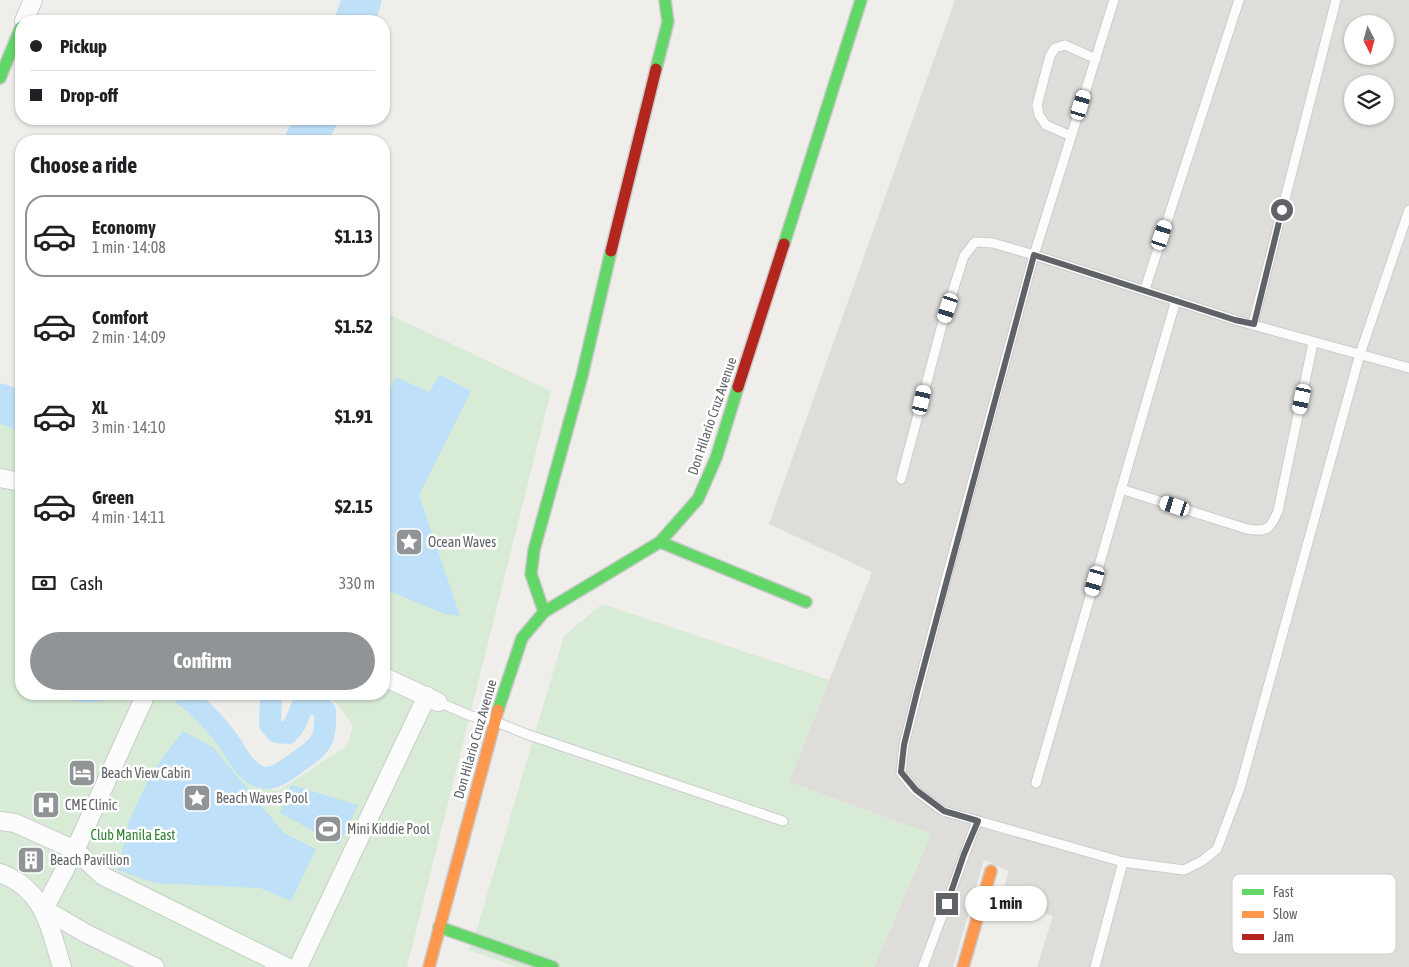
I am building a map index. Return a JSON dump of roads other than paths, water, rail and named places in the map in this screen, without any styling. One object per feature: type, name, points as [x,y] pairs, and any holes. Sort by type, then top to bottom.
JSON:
[{"type":"street","points":[[26,15],[32,0]]},
{"type":"street","points":[[544,612],[531,574],[534,550],[582,376],[609,257],[668,22],[665,0]]},
{"type":"street","name":"Don Hilario Cruz Avenue","points":[[429,967],[494,721],[522,638],[544,612],[660,542],[698,499],[716,458],[861,0]]},
{"type":"street","points":[[0,78],[15,42]]},
{"type":"street","points":[[0,478],[15,481]]},
{"type":"street","points":[[660,542],[806,602]]},
{"type":"street","points":[[298,967],[432,699],[390,680]]},
{"type":"street","points":[[62,967],[44,909],[75,850],[143,700]]},
{"type":"street","points":[[0,820],[15,823],[75,850],[103,876],[287,967]]},
{"type":"street","points":[[963,967],[991,871]]},
{"type":"street","points":[[0,873],[13,878],[25,887],[44,909],[85,933],[155,967]]},
{"type":"street","points":[[439,927],[553,967]]},
{"type":"lane","points":[[1114,0],[1034,255],[944,587],[904,745],[901,772],[916,790],[944,811],[1123,862],[1184,870],[1202,861],[1217,849],[1240,788],[1360,354],[1409,210]]},
{"type":"lane","points":[[1145,289],[1239,0]]},
{"type":"lane","points":[[1254,324],[1336,0]]},
{"type":"lane","points":[[1072,136],[1046,125],[1037,105],[1050,56],[1055,48],[1065,46],[1096,59]]},
{"type":"lane","points":[[901,479],[942,324],[964,256],[975,242],[993,243],[1145,289],[1235,320],[1409,368]]},
{"type":"lane","points":[[1036,783],[1176,300]]},
{"type":"lane","points":[[1122,489],[1247,530],[1262,531],[1272,525],[1278,511],[1313,343]]},
{"type":"lane","points":[[432,699],[471,716],[494,721],[526,734],[783,821]]},
{"type":"lane","points":[[923,967],[978,821]]},
{"type":"lane","points":[[1095,967],[1123,862]]},
{"type":"water","name":"Ocean Waves","points":[[440,375],[471,391],[419,495],[460,616],[445,614],[390,591],[390,390],[396,377],[429,392]]},
{"type":"water","points":[[74,700],[105,700],[96,702]]},
{"type":"water","name":"Beach Waves Pool","points":[[183,731],[213,747],[284,833],[316,849],[291,901],[260,888],[155,883],[118,870],[129,821],[151,774]]},
{"type":"water","name":"Mini Kiddie Pool","points":[[291,785],[358,805],[339,845],[280,813]]},
{"type":"waterway","points":[[356,15],[362,0]]},
{"type":"waterway","points":[[308,135],[314,125]]},
{"type":"waterway","points":[[0,403],[15,409]]},
{"type":"waterway","points":[[190,700],[219,729],[244,765],[255,774],[266,778],[283,772],[315,749],[322,740],[325,728],[325,711],[314,701],[302,707],[295,724],[288,733],[277,732],[270,724],[271,700]]},
{"type":"place","name":"Ocean Waves","points":[[409,542]]},
{"type":"place","name":"Beach View Cabin","points":[[82,773]]},
{"type":"place","name":"Beach Waves Pool","points":[[197,798]]},
{"type":"place","name":"CME Clinic","points":[[46,805]]},
{"type":"place","name":"Mini Kiddie Pool","points":[[328,829]]},
{"type":"place","name":"Beach Pavillion","points":[[31,860]]},
{"type":"park label","name":"Club Manila East","points":[[133,835]]}]
